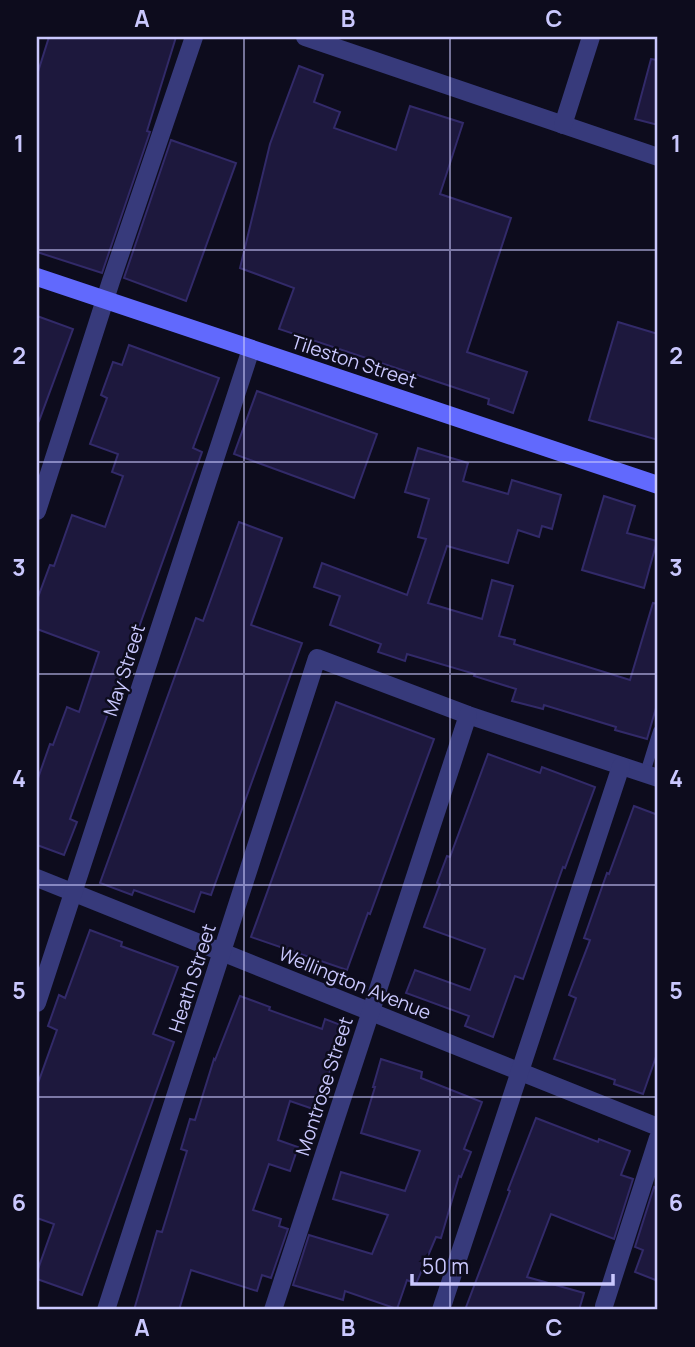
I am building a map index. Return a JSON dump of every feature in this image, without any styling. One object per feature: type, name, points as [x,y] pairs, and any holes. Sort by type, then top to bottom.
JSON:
[{"type":"main road","name":"Tileston Street","points":[[37,277],[658,485]]},
{"type":"street","points":[[37,511],[194,37]]},
{"type":"street","points":[[305,37],[658,157]]},
{"type":"street","points":[[564,125],[592,37]]},
{"type":"street","name":"May Street","points":[[37,1003],[251,349]]},
{"type":"street","name":"Heath Street","points":[[106,1310],[317,658],[468,715]]},
{"type":"street","points":[[468,715],[651,776]]},
{"type":"street","name":"Montrose Street","points":[[273,1310],[468,715]]},
{"type":"street","points":[[440,1310],[621,766]]},
{"type":"street","name":"Wellington Avenue","points":[[37,878],[658,1127]]},
{"type":"street","points":[[604,1306],[658,1138]]},
{"type":"lane","points":[[651,776],[658,731]]},
{"type":"building","points":[[49,37],[176,37],[147,131],[150,132],[102,273],[37,252],[37,75]]},
{"type":"building","points":[[651,59],[658,60],[658,125],[635,119]]},
{"type":"building","points":[[299,66],[323,75],[314,102],[340,112],[334,128],[396,150],[410,106],[463,123],[440,194],[511,218],[467,352],[527,372],[513,413],[488,404],[489,399],[279,329],[294,288],[240,268],[270,144]]},
{"type":"building","points":[[171,140],[236,163],[186,301],[124,278]]},
{"type":"building","points":[[37,316],[73,329],[39,421],[37,420]]},
{"type":"building","points":[[618,322],[658,334],[658,440],[589,420]]},
{"type":"building","points":[[129,345],[219,378],[193,448],[202,452],[70,819],[77,822],[64,855],[37,845],[37,781],[67,707],[79,712],[99,652],[37,629],[37,600],[50,565],[54,566],[72,515],[105,527],[123,476],[112,472],[118,454],[90,444],[107,398],[101,395],[113,362],[122,365]]},
{"type":"building","points":[[257,391],[377,434],[354,498],[234,454]]},
{"type":"building","points":[[418,448],[468,463],[463,481],[508,494],[512,480],[561,495],[552,529],[542,526],[539,537],[518,530],[508,563],[447,546],[428,603],[482,619],[492,580],[513,586],[499,636],[515,640],[514,644],[630,680],[653,603],[658,604],[658,701],[647,739],[544,705],[543,709],[512,701],[516,689],[407,654],[405,661],[378,652],[381,644],[330,625],[340,596],[314,587],[322,563],[407,595],[426,539],[418,537],[429,499],[405,492]]},
{"type":"building","points":[[604,496],[635,506],[627,533],[657,541],[644,588],[582,570]]},
{"type":"building","points":[[239,522],[282,538],[251,625],[302,643],[211,895],[201,892],[194,912],[134,890],[132,895],[100,883],[196,618],[203,621]]},
{"type":"building","points":[[336,702],[434,739],[347,970],[251,937]]},
{"type":"building","points":[[488,754],[540,773],[542,767],[595,787],[523,979],[515,976],[493,1037],[465,1026],[469,1016],[406,993],[415,970],[470,990],[485,949],[424,927],[440,884],[437,883],[447,856],[450,857]]},
{"type":"building","points":[[634,806],[658,815],[658,1051],[643,1094],[614,1084],[615,1080],[554,1059],[576,998],[569,995],[590,940],[584,938]]},
{"type":"building","points":[[90,930],[122,942],[121,946],[178,967],[153,1034],[174,1042],[82,1295],[37,1279],[54,1224],[37,1218],[37,1086],[57,1030],[48,1026],[59,995],[65,998]]},
{"type":"building","points":[[240,996],[270,1007],[269,1010],[322,1029],[325,1019],[346,1027],[316,1110],[290,1101],[278,1140],[298,1147],[290,1171],[269,1164],[253,1210],[281,1219],[279,1226],[288,1229],[271,1278],[262,1275],[257,1291],[191,1270],[179,1310],[134,1310],[157,1231],[162,1232],[187,1151],[181,1149],[190,1119],[195,1120],[214,1059]]},
{"type":"building","points":[[381,1059],[422,1072],[421,1078],[482,1102],[464,1149],[471,1152],[461,1177],[459,1176],[441,1238],[436,1237],[416,1284],[407,1280],[397,1309],[345,1291],[343,1300],[293,1285],[309,1235],[372,1254],[388,1215],[333,1199],[341,1172],[405,1191],[420,1151],[361,1133]]},
{"type":"building","points":[[536,1118],[598,1142],[599,1139],[630,1151],[621,1175],[633,1179],[614,1239],[551,1214],[527,1277],[584,1293],[579,1310],[465,1310],[510,1191],[508,1190]]},
{"type":"building","points":[[654,1187],[658,1189],[658,1281],[635,1272],[643,1250],[635,1247]]}]
